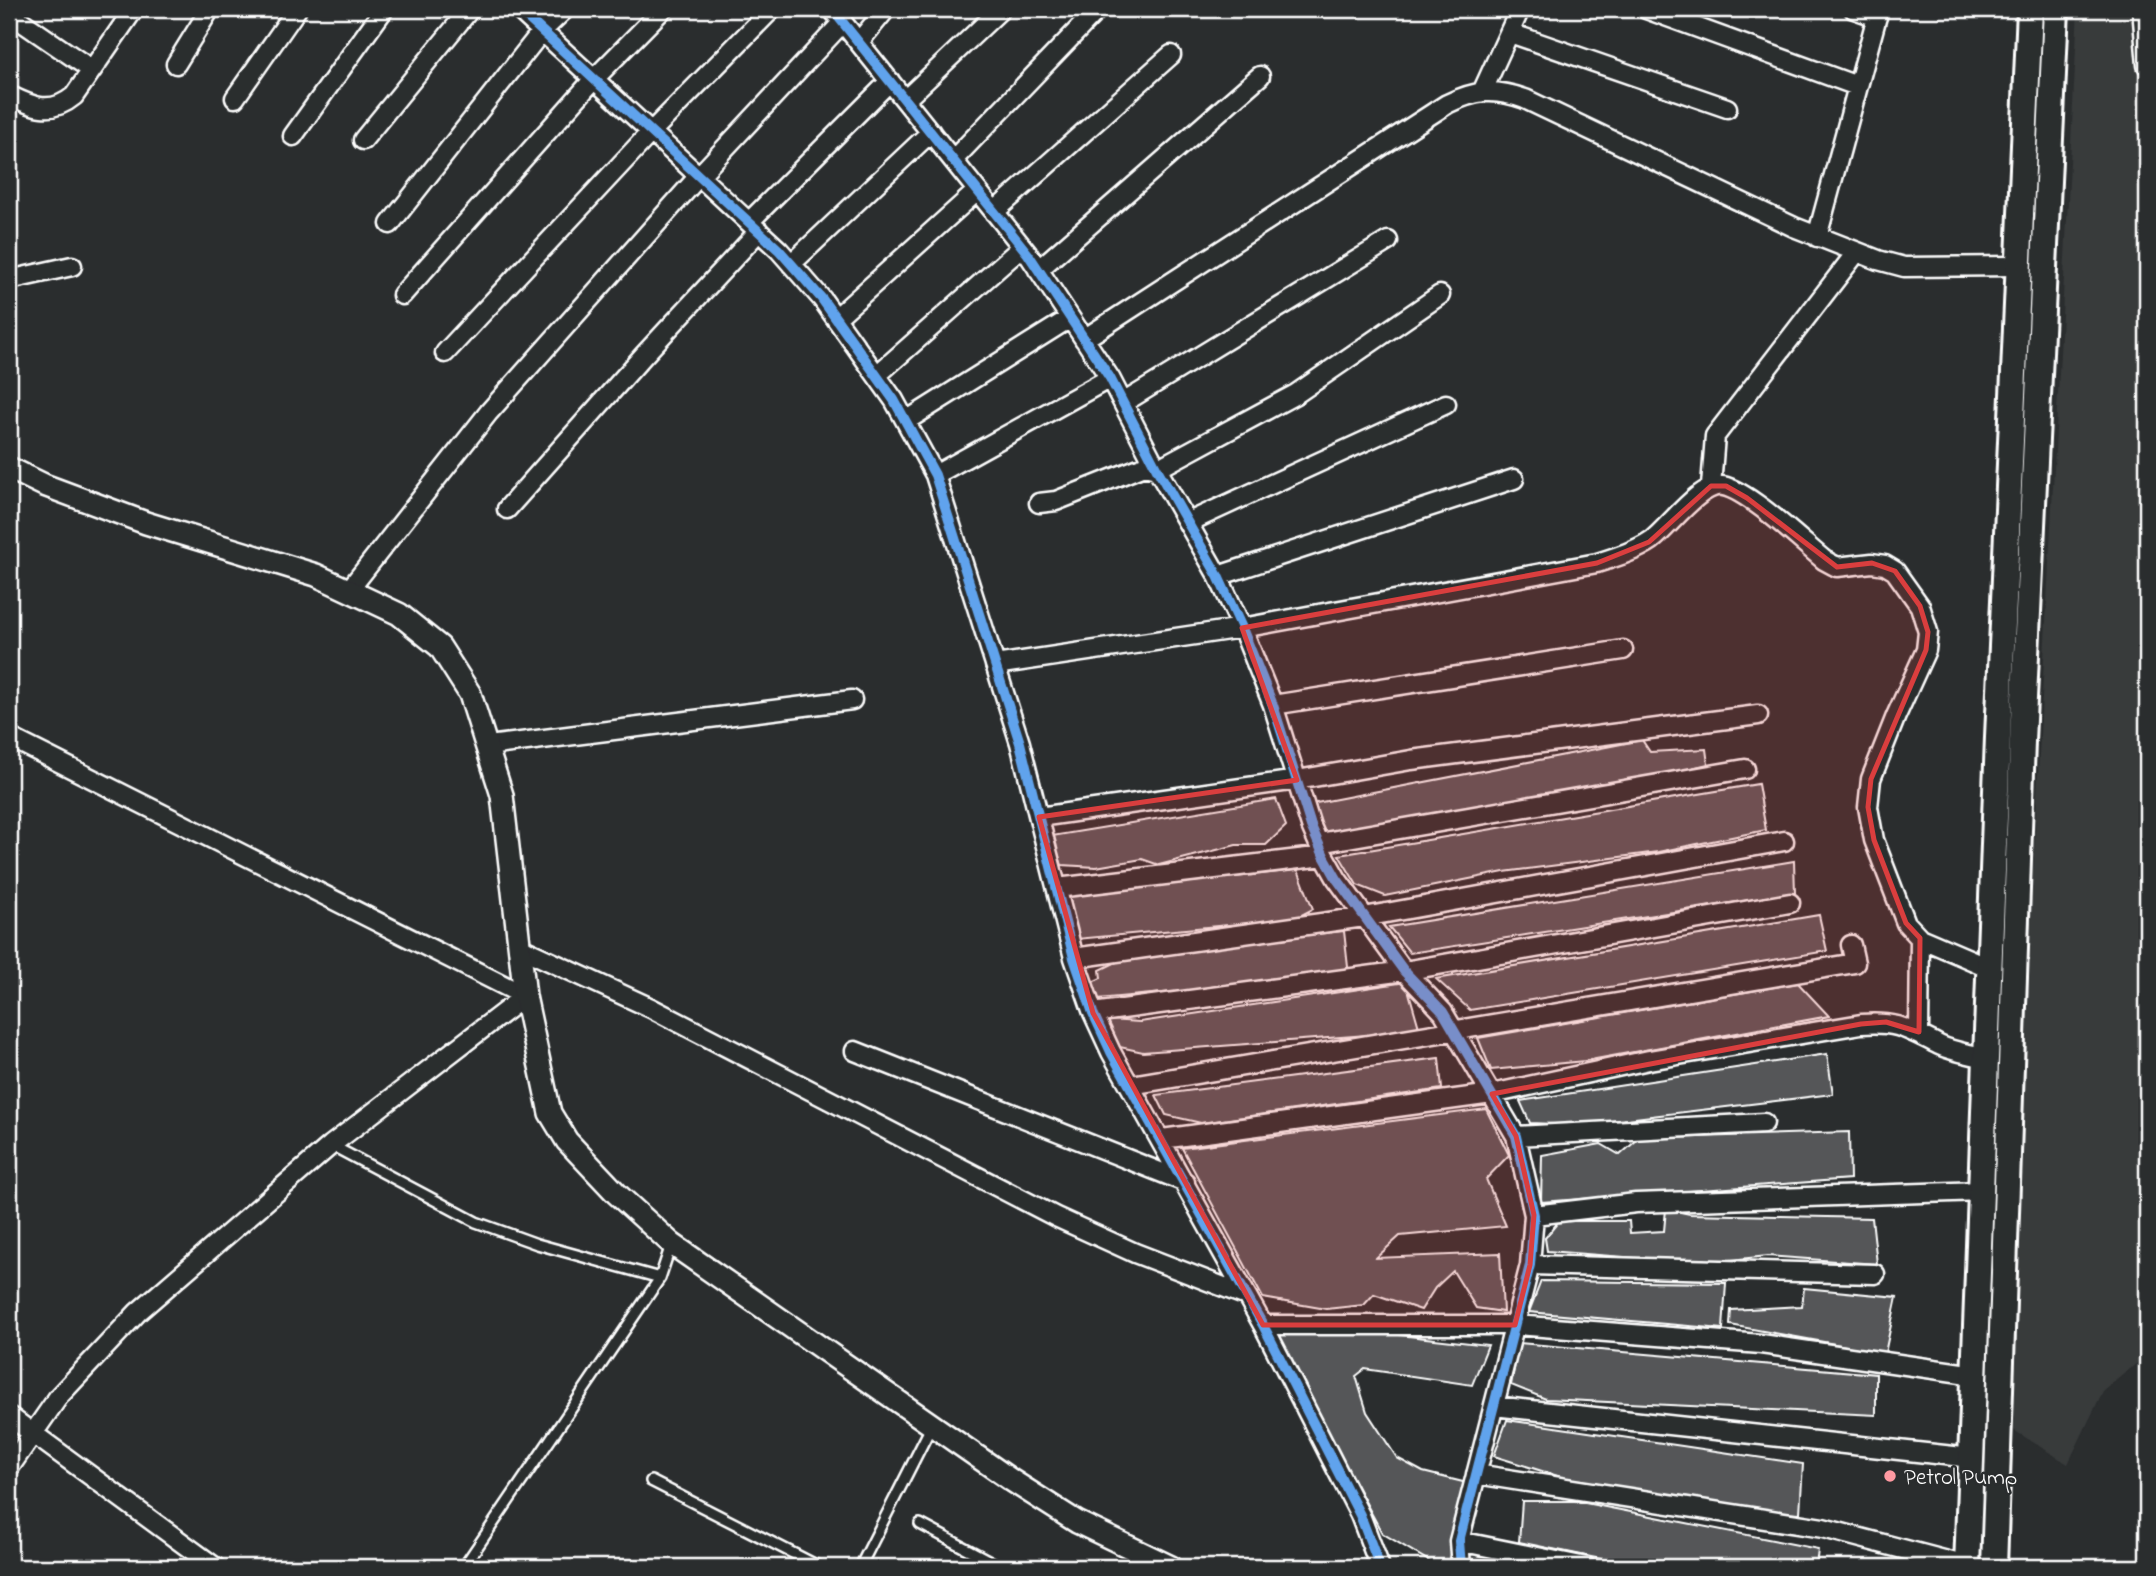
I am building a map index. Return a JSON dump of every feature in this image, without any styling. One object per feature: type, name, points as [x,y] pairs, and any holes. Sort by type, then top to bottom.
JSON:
[{"type":"main road","points":[[1967,1567],[2029,9]]},
{"type":"main road","points":[[1993,1567],[2023,714],[2056,9]]},
{"type":"street","points":[[9,95],[34,107],[51,109],[63,105],[74,96],[134,9]]},
{"type":"street","points":[[176,64],[210,9]]},
{"type":"street","points":[[235,98],[298,9]]},
{"type":"street","points":[[293,136],[384,9]]},
{"type":"street","points":[[363,140],[470,9]]},
{"type":"street","points":[[518,9],[791,264],[836,318],[906,421],[935,475],[995,665],[1039,817],[1074,958],[1093,1013],[1263,1325],[1360,1515],[1380,1567]]},
{"type":"street","points":[[390,223],[542,30],[565,9]]},
{"type":"street","points":[[402,295],[594,79],[663,9]]},
{"type":"street","points":[[445,353],[651,132],[772,9]]},
{"type":"street","points":[[859,42],[886,9]]},
{"type":"street","points":[[905,100],[1001,9]]},
{"type":"street","points":[[953,160],[1098,9]]},
{"type":"street","points":[[1483,90],[1520,9]]},
{"type":"street","points":[[1646,9],[1857,86]]},
{"type":"street","points":[[1817,237],[1878,13],[1854,9]]},
{"type":"street","points":[[2142,9],[2147,65]]},
{"type":"street","points":[[9,13],[92,70]]},
{"type":"street","points":[[349,590],[489,412],[838,15],[1022,247],[1110,378],[1157,469],[1218,576],[1242,628],[1273,705],[1322,850],[1364,917],[1404,971],[1443,1012],[1516,1136],[1534,1214],[1530,1265],[1459,1541],[1461,1567]]},
{"type":"street","points":[[1510,33],[1727,108]]},
{"type":"street","points":[[994,212],[1171,55]]},
{"type":"street","points":[[1038,270],[1260,76]]},
{"type":"street","points":[[507,509],[754,227],[891,82]]},
{"type":"street","points":[[1084,339],[1447,104],[1483,90],[1504,92],[1525,99],[1665,169],[1856,253],[1904,267],[2017,266]]},
{"type":"street","points":[[791,264],[931,132]]},
{"type":"street","points":[[836,318],[977,191]]},
{"type":"street","points":[[1123,403],[1388,240]]},
{"type":"street","points":[[877,375],[1022,247]]},
{"type":"street","points":[[995,665],[1242,628],[1597,563],[1650,542],[1711,486],[1715,436],[1856,253]]},
{"type":"street","points":[[9,280],[72,266]]},
{"type":"street","points":[[1039,503],[1056,501],[1144,466],[1157,469],[1296,394],[1440,295]]},
{"type":"street","points":[[906,421],[1070,318]]},
{"type":"street","points":[[935,475],[1110,378]]},
{"type":"street","points":[[1189,522],[1446,404]]},
{"type":"street","points":[[9,468],[44,485],[146,523],[316,575],[399,614],[440,648],[470,694],[502,795],[525,996],[550,1112],[561,1132],[594,1171],[672,1244],[1077,1522],[1171,1567]]},
{"type":"street","points":[[1218,576],[1514,479]]},
{"type":"street","points":[[1711,486],[1726,486],[1747,498],[1837,567],[1872,563],[1885,565],[1895,571],[1920,606],[1928,632],[1926,650],[1883,745],[1871,779],[1868,807],[1874,840],[1906,923],[1920,938],[1990,968]]},
{"type":"street","points":[[1273,705],[1623,650]]},
{"type":"street","points":[[488,746],[852,699]]},
{"type":"street","points":[[1039,817],[1297,780],[1411,760],[1758,715]]},
{"type":"street","points":[[9,737],[525,996]]},
{"type":"street","points":[[1057,888],[1322,850],[1745,769]]},
{"type":"street","points":[[1074,958],[1364,917],[1784,841]]},
{"type":"street","points":[[1093,1013],[1404,971],[1790,904]]},
{"type":"street","points":[[1919,1032],[1920,938]]},
{"type":"street","points":[[1131,1085],[1855,963],[1851,945]]},
{"type":"street","points":[[521,948],[651,1008],[1056,1217],[1135,1252],[1247,1296]]},
{"type":"street","points":[[9,1468],[83,1368],[138,1312],[331,1145],[525,996]]},
{"type":"street","points":[[1162,1139],[1492,1094],[1649,1060],[1861,1024],[1886,1022],[1919,1032],[1938,1045],[1986,1058]]},
{"type":"street","points":[[855,1051],[1185,1182]]},
{"type":"street","points":[[1516,1136],[1764,1123]]},
{"type":"street","points":[[1534,1214],[1636,1203],[1982,1191]]},
{"type":"street","points":[[1530,1265],[1875,1274]]},
{"type":"street","points":[[1263,1325],[1515,1325],[1761,1344],[1975,1375]]},
{"type":"street","points":[[1494,1406],[1972,1458]]},
{"type":"street","points":[[9,1416],[215,1567]]},
{"type":"street","points":[[1476,1474],[1824,1528],[1967,1567]]},
{"type":"street","points":[[1459,1541],[1586,1567]]},
{"type":"lane","points":[[331,1145],[476,1222],[537,1244],[660,1278]]},
{"type":"lane","points":[[467,1562],[660,1278],[672,1244]]},
{"type":"lane","points":[[859,1567],[932,1424]]},
{"type":"lane","points":[[651,1481],[820,1567]]},
{"type":"lane","points":[[920,1524],[1001,1567]]},
{"type":"highlighted area","points":[[1711,486],[1726,486],[1747,498],[1837,567],[1872,563],[1895,571],[1920,606],[1928,632],[1926,650],[1871,779],[1868,807],[1874,840],[1906,923],[1920,938],[1919,1032],[1886,1022],[1861,1024],[1492,1094],[1516,1136],[1534,1215],[1530,1265],[1515,1325],[1263,1325],[1093,1013],[1039,817],[1297,780],[1242,628],[1597,563],[1649,542]]},
{"type":"shaded area","points":[[2078,9],[2147,9],[2147,1355],[2103,1391],[2068,1464],[2004,1424]]},
{"type":"building","points":[[1642,740],[1650,752],[1706,749],[1708,764],[1621,785],[1599,783],[1585,792],[1322,834],[1311,804]]},
{"type":"building","points":[[1758,784],[1766,830],[1658,852],[1504,872],[1385,896],[1357,885],[1339,855]]},
{"type":"building","points":[[1276,799],[1286,826],[1266,845],[1236,845],[1159,865],[1142,859],[1096,867],[1062,865],[1052,836]]},
{"type":"building","points":[[1794,861],[1795,893],[1410,953],[1389,927]]},
{"type":"building","points":[[1298,870],[1313,909],[1294,919],[1077,939],[1066,896]]},
{"type":"building","points":[[1819,915],[1827,951],[1470,1010],[1436,979]]},
{"type":"building","points":[[1344,931],[1349,976],[1097,999],[1088,984],[1101,978],[1100,970],[1133,954]]},
{"type":"building","points":[[1406,982],[1420,1031],[1143,1052],[1115,1046],[1108,1020],[1140,1022]]},
{"type":"building","points":[[1798,983],[1829,1016],[1585,1061],[1491,1070],[1478,1038]]},
{"type":"building","points":[[1827,1054],[1833,1094],[1577,1125],[1530,1123],[1520,1101]]},
{"type":"building","points":[[1439,1058],[1442,1089],[1201,1123],[1166,1115],[1156,1095]]},
{"type":"building","points":[[1486,1109],[1509,1155],[1486,1179],[1506,1226],[1400,1236],[1376,1258],[1500,1253],[1503,1312],[1476,1308],[1453,1271],[1435,1288],[1421,1310],[1374,1294],[1364,1305],[1326,1309],[1263,1298],[1182,1148]]},
{"type":"building","points":[[1849,1132],[1850,1179],[1541,1202],[1542,1155],[1601,1144],[1620,1155],[1638,1139]]},
{"type":"building","points":[[1666,1209],[1690,1214],[1872,1218],[1877,1264],[1768,1256],[1701,1263],[1547,1251],[1545,1238],[1559,1221],[1629,1221],[1630,1233],[1664,1231]]},
{"type":"building","points":[[1541,1281],[1726,1283],[1723,1329],[1529,1312]]},
{"type":"building","points":[[1804,1288],[1897,1297],[1885,1353],[1730,1325],[1731,1310],[1802,1306]]},
{"type":"building","points":[[1275,1334],[1399,1335],[1488,1345],[1472,1385],[1365,1369],[1356,1376],[1367,1412],[1397,1458],[1423,1472],[1467,1483],[1447,1567],[1439,1567],[1382,1533]]},
{"type":"building","points":[[1519,1343],[1876,1374],[1876,1415],[1546,1399],[1511,1385]]},
{"type":"building","points":[[1507,1420],[1803,1464],[1800,1513],[1745,1510],[1677,1495],[1580,1483],[1494,1456]]},
{"type":"building","points":[[1522,1501],[1575,1501],[1818,1549],[1816,1567],[1639,1567],[1519,1542]]},
{"type":"cycle path","points":[[518,9],[779,250],[822,299],[894,400],[935,475],[1020,743],[1074,958],[1093,1013],[1111,1052],[1263,1325],[1360,1515],[1380,1567]]},
{"type":"cycle path","points":[[832,9],[1028,254],[1110,378],[1157,469],[1218,576],[1242,628],[1273,705],[1311,826],[1324,856],[1337,879],[1404,971],[1443,1012],[1516,1136],[1534,1215],[1530,1265],[1459,1541],[1461,1567]]},
{"type":"place","name":"Petrol Pump","points":[[1890,1476]]}]
